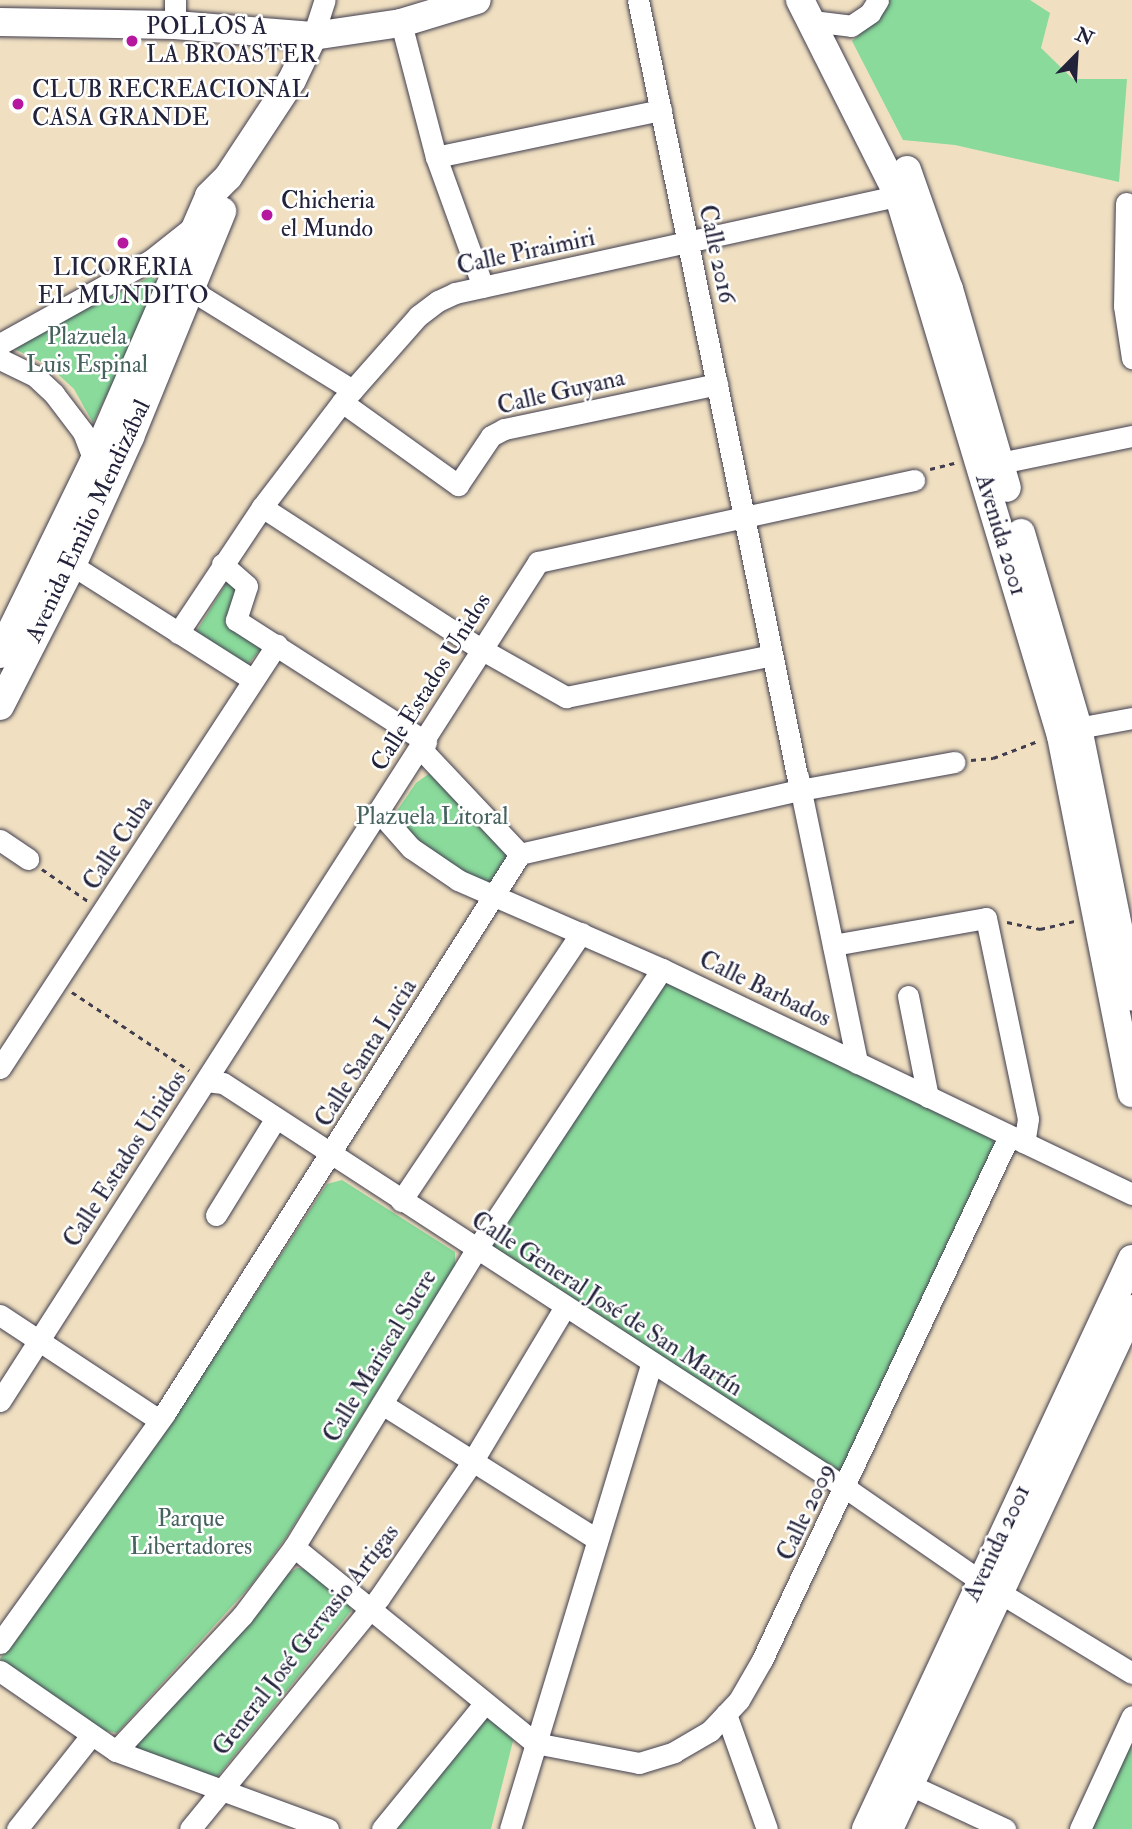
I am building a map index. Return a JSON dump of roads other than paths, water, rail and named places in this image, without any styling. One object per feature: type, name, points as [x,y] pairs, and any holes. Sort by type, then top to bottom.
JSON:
[{"type":"main road","points":[[0,22],[175,12],[313,36],[401,23],[477,0]]},
{"type":"main road","name":"Avenida 2001","points":[[817,12],[908,194],[1070,732],[1121,970],[1132,1093]]},
{"type":"main road","name":"Avenida Emilio Mendizábal","points":[[104,466],[209,196],[228,177],[292,80],[313,36]]},
{"type":"main road","name":"Avenida Emilio Mendizábal","points":[[0,706],[104,466],[191,290],[226,201],[228,177]]},
{"type":"main road","name":"Avenida Emilio Mendizábal","points":[[0,654],[61,561]]},
{"type":"main road","name":"Avenida 2001","points":[[1070,732],[1095,917],[1132,997]]},
{"type":"main road","name":"Avenida 2001","points":[[890,1829],[990,1585],[1132,1259]]},
{"type":"main road","name":"Avenida 2001","points":[[866,1829],[1132,1309]]},
{"type":"street","name":"Avenida Emilio Mendizábal","points":[[313,36],[325,0]]},
{"type":"street","name":"Calle 2016","points":[[638,0],[800,790]]},
{"type":"street","points":[[817,12],[851,26],[870,13],[878,0]]},
{"type":"street","points":[[401,23],[436,157],[483,287]]},
{"type":"street","points":[[436,157],[661,110]]},
{"type":"street","name":"Calle Piraimiri","points":[[178,632],[262,507],[347,396],[418,316],[455,293],[689,245],[908,194]]},
{"type":"street","points":[[1126,203],[1124,306],[1132,358]]},
{"type":"street","points":[[0,344],[151,260],[197,223]]},
{"type":"street","name":"Calle Guyana","points":[[191,290],[347,396],[458,485],[491,436],[504,429],[717,384]]},
{"type":"street","points":[[0,359],[35,376],[70,412],[104,466]]},
{"type":"street","points":[[989,461],[1132,436]]},
{"type":"street","name":"Calle Estados Unidos","points":[[0,1401],[424,745],[481,649],[538,562],[914,480]]},
{"type":"street","points":[[262,507],[481,649],[566,697],[772,655]]},
{"type":"street","name":"Calle 2016","points":[[745,518],[857,1063]]},
{"type":"street","points":[[61,561],[253,680]]},
{"type":"street","points":[[222,564],[247,586],[236,620],[424,745],[520,854],[800,790],[954,762]]},
{"type":"street","name":"Calle Cuba","points":[[0,1068],[54,981],[104,912],[277,645]]},
{"type":"street","points":[[1070,732],[1132,718]]},
{"type":"street","name":"Calle Barbados","points":[[380,813],[411,848],[495,899],[662,969],[1132,1194]]},
{"type":"street","points":[[0,839],[28,859]]},
{"type":"street","name":"Calle Santa Lucia","points":[[0,1643],[159,1420],[332,1156],[495,899],[520,854]]},
{"type":"street","points":[[833,945],[986,918],[1028,1119],[1016,1139]]},
{"type":"street","points":[[401,1201],[581,933]]},
{"type":"street","name":"Calle Mariscal Sucre","points":[[116,1751],[242,1616],[294,1547],[476,1250],[662,969]]},
{"type":"street","points":[[908,996],[928,1097]]},
{"type":"street","name":"Calle General José de San Martín","points":[[206,1081],[223,1083],[652,1366],[846,1489],[990,1585],[1132,1673]]},
{"type":"street","points":[[216,1215],[276,1118]]},
{"type":"street","name":"Calle 2009","points":[[536,1743],[575,1754],[639,1763],[674,1752],[710,1731],[726,1714],[762,1660],[1016,1139]]},
{"type":"street","name":"General José Gervasio Artigas","points":[[190,1829],[368,1610],[472,1462],[564,1308]]},
{"type":"street","points":[[0,1315],[159,1420]]},
{"type":"street","points":[[510,1829],[596,1539],[652,1366]]},
{"type":"street","points":[[382,1404],[596,1539]]},
{"type":"street","points":[[294,1547],[484,1704],[536,1743]]},
{"type":"street","points":[[0,1671],[90,1737],[116,1751],[328,1829]]},
{"type":"street","points":[[382,1829],[484,1704]]},
{"type":"street","points":[[726,1714],[766,1829]]},
{"type":"street","points":[[1080,1829],[1132,1716]]},
{"type":"street","points":[[17,1829],[90,1737]]},
{"type":"street","points":[[909,1785],[1005,1829]]},
{"type":"place","name":"POLLOS A LA BROASTER","points":[[132,41]]},
{"type":"place","name":"CLUB RECREACIONAL CASA GRANDE","points":[[18,104]]},
{"type":"place","name":"Chicheria el Mundo","points":[[267,215]]},
{"type":"place","name":"LICORERIA EL MUNDITO","points":[[123,243]]},
{"type":"park label","name":"Plazuela Luis Espinal","points":[[87,351]]},
{"type":"park label","name":"Plazuela Litoral","points":[[432,817]]},
{"type":"park label","name":"Parque Libertadores","points":[[191,1533]]}]
